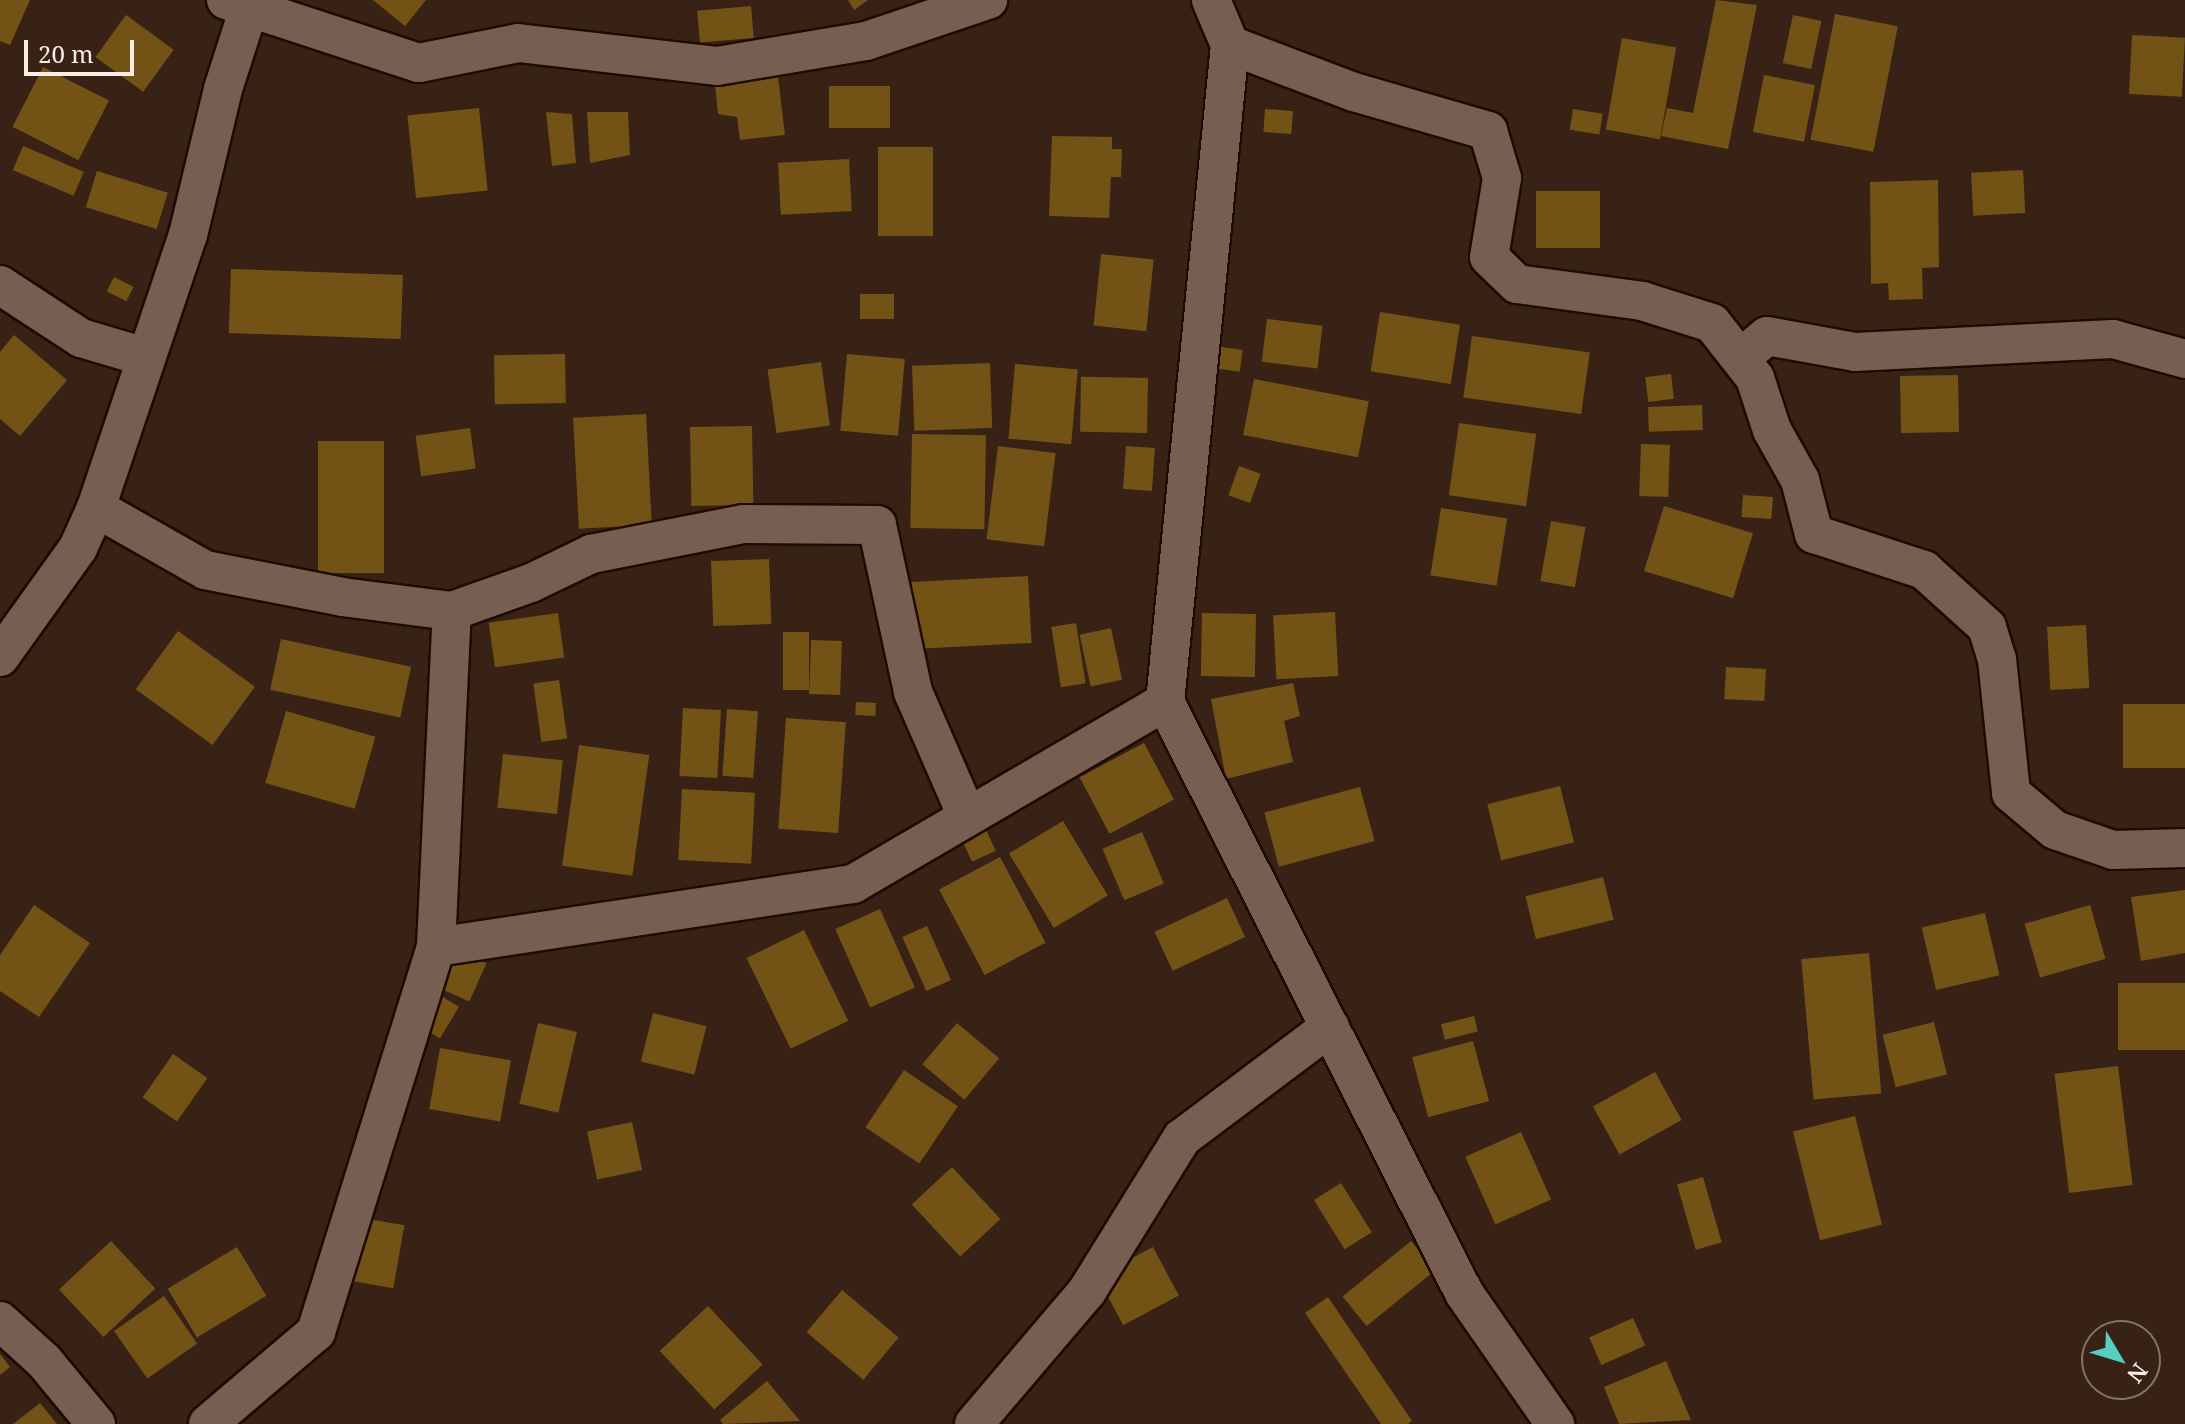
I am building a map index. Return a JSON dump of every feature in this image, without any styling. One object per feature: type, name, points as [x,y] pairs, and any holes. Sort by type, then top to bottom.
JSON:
[{"type":"street","points":[[0,657],[78,548],[96,508],[188,235],[223,89],[237,4],[419,63],[518,43],[717,66],[866,41],[988,0]]},
{"type":"street","points":[[1211,0],[1230,45],[1165,702],[1464,1293],[1555,1424]]},
{"type":"street","points":[[1230,45],[1354,92],[1488,131],[1502,178],[1489,257],[1517,284],[1642,301],[1712,323],[1743,356],[1772,430],[1800,480],[1814,534],[1924,570],[1987,627],[1997,659],[2011,793],[2055,830],[2113,850],[2185,848]]},
{"type":"street","points":[[0,285],[81,338],[145,357]]},
{"type":"street","points":[[1743,356],[1767,336],[1855,352],[2113,339],[2185,359]]},
{"type":"street","points":[[96,508],[205,570],[342,597],[452,611],[531,583],[591,554],[744,524],[877,525],[913,692],[967,816]]},
{"type":"street","points":[[208,1424],[316,1332],[436,947],[452,611]]},
{"type":"street","points":[[436,947],[853,884],[1165,702]]},
{"type":"street","points":[[974,1424],[1087,1291],[1182,1138],[1330,1027]]},
{"type":"street","points":[[0,1321],[44,1361],[96,1424]]},
{"type":"building","points":[[0,0],[30,0],[10,45],[0,41]]},
{"type":"building","points":[[373,0],[426,0],[405,26]]},
{"type":"building","points":[[848,0],[868,0],[854,10]]},
{"type":"building","points":[[1716,0],[1757,5],[1728,149],[1661,136],[1667,108],[1693,113]]},
{"type":"building","points":[[751,6],[754,38],[700,43],[697,11]]},
{"type":"building","points":[[1835,14],[1898,26],[1873,152],[1811,140]]},
{"type":"building","points":[[126,15],[174,50],[143,92],[95,57]]},
{"type":"building","points":[[1793,15],[1821,21],[1811,69],[1783,63]]},
{"type":"building","points":[[2132,35],[2185,38],[2182,97],[2129,94]]},
{"type":"building","points":[[1622,38],[1676,48],[1660,139],[1606,130]]},
{"type":"building","points":[[43,67],[109,101],[79,160],[13,127]]},
{"type":"building","points":[[1764,75],[1815,85],[1804,142],[1753,132]]},
{"type":"building","points":[[778,77],[785,135],[740,140],[737,117],[718,114],[715,85]]},
{"type":"building","points":[[829,86],[890,86],[890,128],[829,128]]},
{"type":"building","points":[[479,108],[488,191],[416,198],[407,116]]},
{"type":"building","points":[[1265,109],[1293,111],[1291,134],[1263,132]]},
{"type":"building","points":[[1573,109],[1603,114],[1599,134],[1570,130]]},
{"type":"building","points":[[546,112],[572,114],[576,163],[552,166]]},
{"type":"building","points":[[587,112],[628,112],[630,155],[590,163]]},
{"type":"building","points":[[1052,136],[1112,137],[1112,149],[1122,149],[1121,177],[1111,177],[1109,218],[1049,216]]},
{"type":"building","points":[[23,146],[84,172],[74,196],[13,170]]},
{"type":"building","points":[[878,147],[933,147],[933,236],[878,236]]},
{"type":"building","points":[[849,159],[852,211],[781,215],[778,163]]},
{"type":"building","points":[[2023,170],[2025,213],[1973,216],[1971,173]]},
{"type":"building","points":[[97,171],[168,193],[157,229],[86,207]]},
{"type":"building","points":[[1938,180],[1939,267],[1922,268],[1923,299],[1889,300],[1888,283],[1871,284],[1870,182]]},
{"type":"building","points":[[1536,191],[1600,191],[1600,248],[1536,248]]},
{"type":"building","points":[[1101,254],[1154,260],[1146,331],[1093,326]]},
{"type":"building","points":[[231,269],[403,275],[401,339],[229,333]]},
{"type":"building","points":[[114,277],[134,287],[126,301],[107,291]]},
{"type":"building","points":[[860,294],[894,294],[894,319],[860,319]]},
{"type":"building","points":[[1380,312],[1460,325],[1451,384],[1371,371]]},
{"type":"building","points":[[1267,319],[1323,326],[1317,369],[1262,362]]},
{"type":"building","points":[[14,335],[67,380],[20,436],[0,419],[0,352]]},
{"type":"building","points":[[1472,336],[1590,353],[1581,414],[1463,397]]},
{"type":"building","points":[[1215,346],[1243,350],[1240,372],[1212,368]]},
{"type":"building","points":[[565,354],[566,403],[495,404],[494,355]]},
{"type":"building","points":[[847,354],[905,359],[898,436],[840,431]]},
{"type":"building","points":[[821,362],[830,425],[776,433],[768,370]]},
{"type":"building","points":[[990,363],[992,428],[914,431],[912,366]]},
{"type":"building","points":[[1015,364],[1078,369],[1071,444],[1008,439]]},
{"type":"building","points":[[1671,374],[1674,399],[1648,402],[1645,377]]},
{"type":"building","points":[[1958,375],[1959,432],[1901,433],[1900,376]]},
{"type":"building","points":[[1081,377],[1148,378],[1147,433],[1080,432]]},
{"type":"building","points":[[1254,379],[1369,401],[1358,457],[1243,435]]},
{"type":"building","points":[[1702,405],[1703,430],[1649,432],[1648,407]]},
{"type":"building","points":[[646,414],[652,525],[579,529],[573,418]]},
{"type":"building","points":[[1459,423],[1536,434],[1526,506],[1449,495]]},
{"type":"building","points":[[752,426],[753,505],[691,506],[690,427]]},
{"type":"building","points":[[470,428],[476,469],[421,476],[416,436]]},
{"type":"building","points":[[912,434],[986,435],[984,529],[910,528]]},
{"type":"building","points":[[318,441],[384,441],[384,573],[318,573]]},
{"type":"building","points":[[1641,444],[1670,445],[1668,497],[1639,496]]},
{"type":"building","points":[[998,446],[1056,453],[1044,546],[987,539]]},
{"type":"building","points":[[1126,446],[1155,448],[1152,491],[1123,489]]},
{"type":"building","points":[[1239,466],[1261,474],[1250,503],[1228,495]]},
{"type":"building","points":[[1743,495],[1773,497],[1771,519],[1741,517]]},
{"type":"building","points":[[1664,506],[1753,533],[1733,598],[1644,571]]},
{"type":"building","points":[[1441,508],[1507,518],[1497,586],[1430,575]]},
{"type":"building","points":[[1551,521],[1585,527],[1575,587],[1540,581]]},
{"type":"building","points":[[769,559],[771,624],[713,626],[711,561]]},
{"type":"building","points":[[1028,576],[1032,643],[915,649],[911,582]]},
{"type":"building","points":[[1335,612],[1338,676],[1276,679],[1273,615]]},
{"type":"building","points":[[558,613],[564,658],[495,667],[489,623]]},
{"type":"building","points":[[1202,613],[1256,614],[1255,677],[1201,676]]},
{"type":"building","points":[[1076,623],[1086,683],[1061,687],[1051,627]]},
{"type":"building","points":[[2086,625],[2089,688],[2050,690],[2047,627]]},
{"type":"building","points":[[1111,628],[1122,680],[1091,686],[1080,635]]},
{"type":"building","points":[[178,631],[255,687],[213,745],[136,689]]},
{"type":"building","points":[[783,632],[809,632],[809,690],[783,690]]},
{"type":"building","points":[[281,639],[411,667],[400,718],[270,690]]},
{"type":"building","points":[[811,640],[842,641],[840,695],[809,694]]},
{"type":"building","points":[[1726,667],[1766,669],[1764,701],[1724,699]]},
{"type":"building","points":[[559,680],[567,738],[541,742],[533,684]]},
{"type":"building","points":[[1293,683],[1300,716],[1284,721],[1293,762],[1226,779],[1211,699]]},
{"type":"building","points":[[856,702],[876,703],[875,716],[855,715]]},
{"type":"building","points":[[2123,704],[2185,704],[2185,768],[2123,768]]},
{"type":"building","points":[[683,708],[721,710],[717,778],[679,776]]},
{"type":"building","points":[[727,709],[758,711],[753,778],[722,776]]},
{"type":"building","points":[[286,711],[375,737],[355,809],[265,783]]},
{"type":"building","points":[[786,718],[846,722],[838,833],[778,829]]},
{"type":"building","points":[[1144,743],[1174,800],[1110,834],[1080,777]]},
{"type":"building","points":[[579,745],[649,755],[632,876],[562,866]]},
{"type":"building","points":[[503,754],[563,760],[557,814],[497,808]]},
{"type":"building","points":[[1560,786],[1574,842],[1501,860],[1487,804]]},
{"type":"building","points":[[1360,787],[1374,841],[1279,867],[1264,813]]},
{"type":"building","points":[[682,789],[755,793],[751,864],[678,860]]},
{"type":"building","points":[[1063,821],[1108,896],[1054,928],[1009,853]]},
{"type":"building","points":[[986,830],[996,851],[972,862],[962,841]]},
{"type":"building","points":[[1142,832],[1164,884],[1124,900],[1102,849]]},
{"type":"building","points":[[1000,857],[1046,943],[985,975],[939,889]]},
{"type":"building","points":[[1603,877],[1614,920],[1536,939],[1525,896]]},
{"type":"building","points":[[2185,890],[2185,953],[2141,961],[2131,897]]},
{"type":"building","points":[[1227,898],[1245,937],[1173,971],[1154,932]]},
{"type":"building","points":[[34,905],[90,943],[39,1017],[0,991],[0,955]]},
{"type":"building","points":[[2090,905],[2105,959],[2040,978],[2025,924]]},
{"type":"building","points":[[880,909],[915,988],[870,1007],[835,929]]},
{"type":"building","points":[[1985,913],[1999,975],[1936,990],[1922,928]]},
{"type":"building","points":[[927,926],[951,980],[926,991],[902,937]]},
{"type":"building","points":[[804,930],[848,1021],[791,1049],[746,958]]},
{"type":"building","points":[[459,951],[486,963],[469,1002],[442,989]]},
{"type":"building","points":[[1869,953],[1881,1093],[1814,1099],[1801,959]]},
{"type":"building","points":[[2118,983],[2185,983],[2185,1050],[2118,1050]]},
{"type":"building","points":[[441,996],[459,1007],[440,1039],[422,1028]]},
{"type":"building","points":[[653,1013],[706,1026],[694,1075],[641,1062]]},
{"type":"building","points":[[1474,1016],[1478,1032],[1445,1040],[1441,1024]]},
{"type":"building","points":[[1934,1022],[1947,1074],[1896,1087],[1883,1035]]},
{"type":"building","points":[[538,1023],[577,1032],[558,1113],[519,1104]]},
{"type":"building","points":[[957,1023],[999,1058],[964,1100],[922,1064]]},
{"type":"building","points":[[1473,1041],[1489,1101],[1428,1117],[1412,1057]]},
{"type":"building","points":[[440,1048],[511,1061],[500,1122],[429,1109]]},
{"type":"building","points":[[173,1054],[207,1078],[177,1122],[143,1097]]},
{"type":"building","points":[[2118,1066],[2133,1185],[2069,1193],[2054,1074]]},
{"type":"building","points":[[904,1070],[958,1106],[919,1164],[865,1127]]},
{"type":"building","points":[[1655,1072],[1682,1120],[1620,1155],[1593,1106]]},
{"type":"building","points":[[1855,1116],[1882,1225],[1820,1240],[1793,1131]]},
{"type":"building","points":[[632,1122],[642,1170],[597,1179],[587,1132]]},
{"type":"building","points":[[1521,1132],[1551,1200],[1495,1224],[1465,1157]]},
{"type":"building","points":[[952,1167],[1000,1219],[960,1256],[912,1205]]},
{"type":"building","points":[[1703,1177],[1722,1242],[1696,1250],[1677,1184]]},
{"type":"building","points":[[1341,1183],[1372,1232],[1345,1249],[1314,1200]]},
{"type":"building","points":[[363,1218],[404,1225],[393,1288],[352,1281]]},
{"type":"building","points":[[111,1241],[155,1289],[103,1337],[59,1289]]},
{"type":"building","points":[[1411,1241],[1435,1271],[1367,1326],[1343,1296]]},
{"type":"building","points":[[237,1247],[266,1296],[197,1338],[168,1289]]},
{"type":"building","points":[[1153,1247],[1179,1296],[1123,1325],[1097,1277]]},
{"type":"building","points":[[842,1290],[899,1338],[863,1380],[807,1332]]},
{"type":"building","points":[[164,1296],[197,1344],[147,1378],[114,1331]]},
{"type":"building","points":[[1328,1297],[1412,1421],[1408,1424],[1381,1424],[1305,1313]]},
{"type":"building","points":[[708,1306],[763,1365],[714,1410],[660,1351]]},
{"type":"building","points":[[1633,1318],[1645,1345],[1601,1365],[1589,1338]]},
{"type":"building","points":[[0,1354],[10,1367],[0,1375]]},
{"type":"building","points":[[1666,1361],[1691,1420],[1619,1424],[1604,1387]]},
{"type":"building","points":[[767,1381],[800,1421],[723,1424],[720,1420]]},
{"type":"building","points":[[40,1403],[57,1424],[13,1424]]}]
